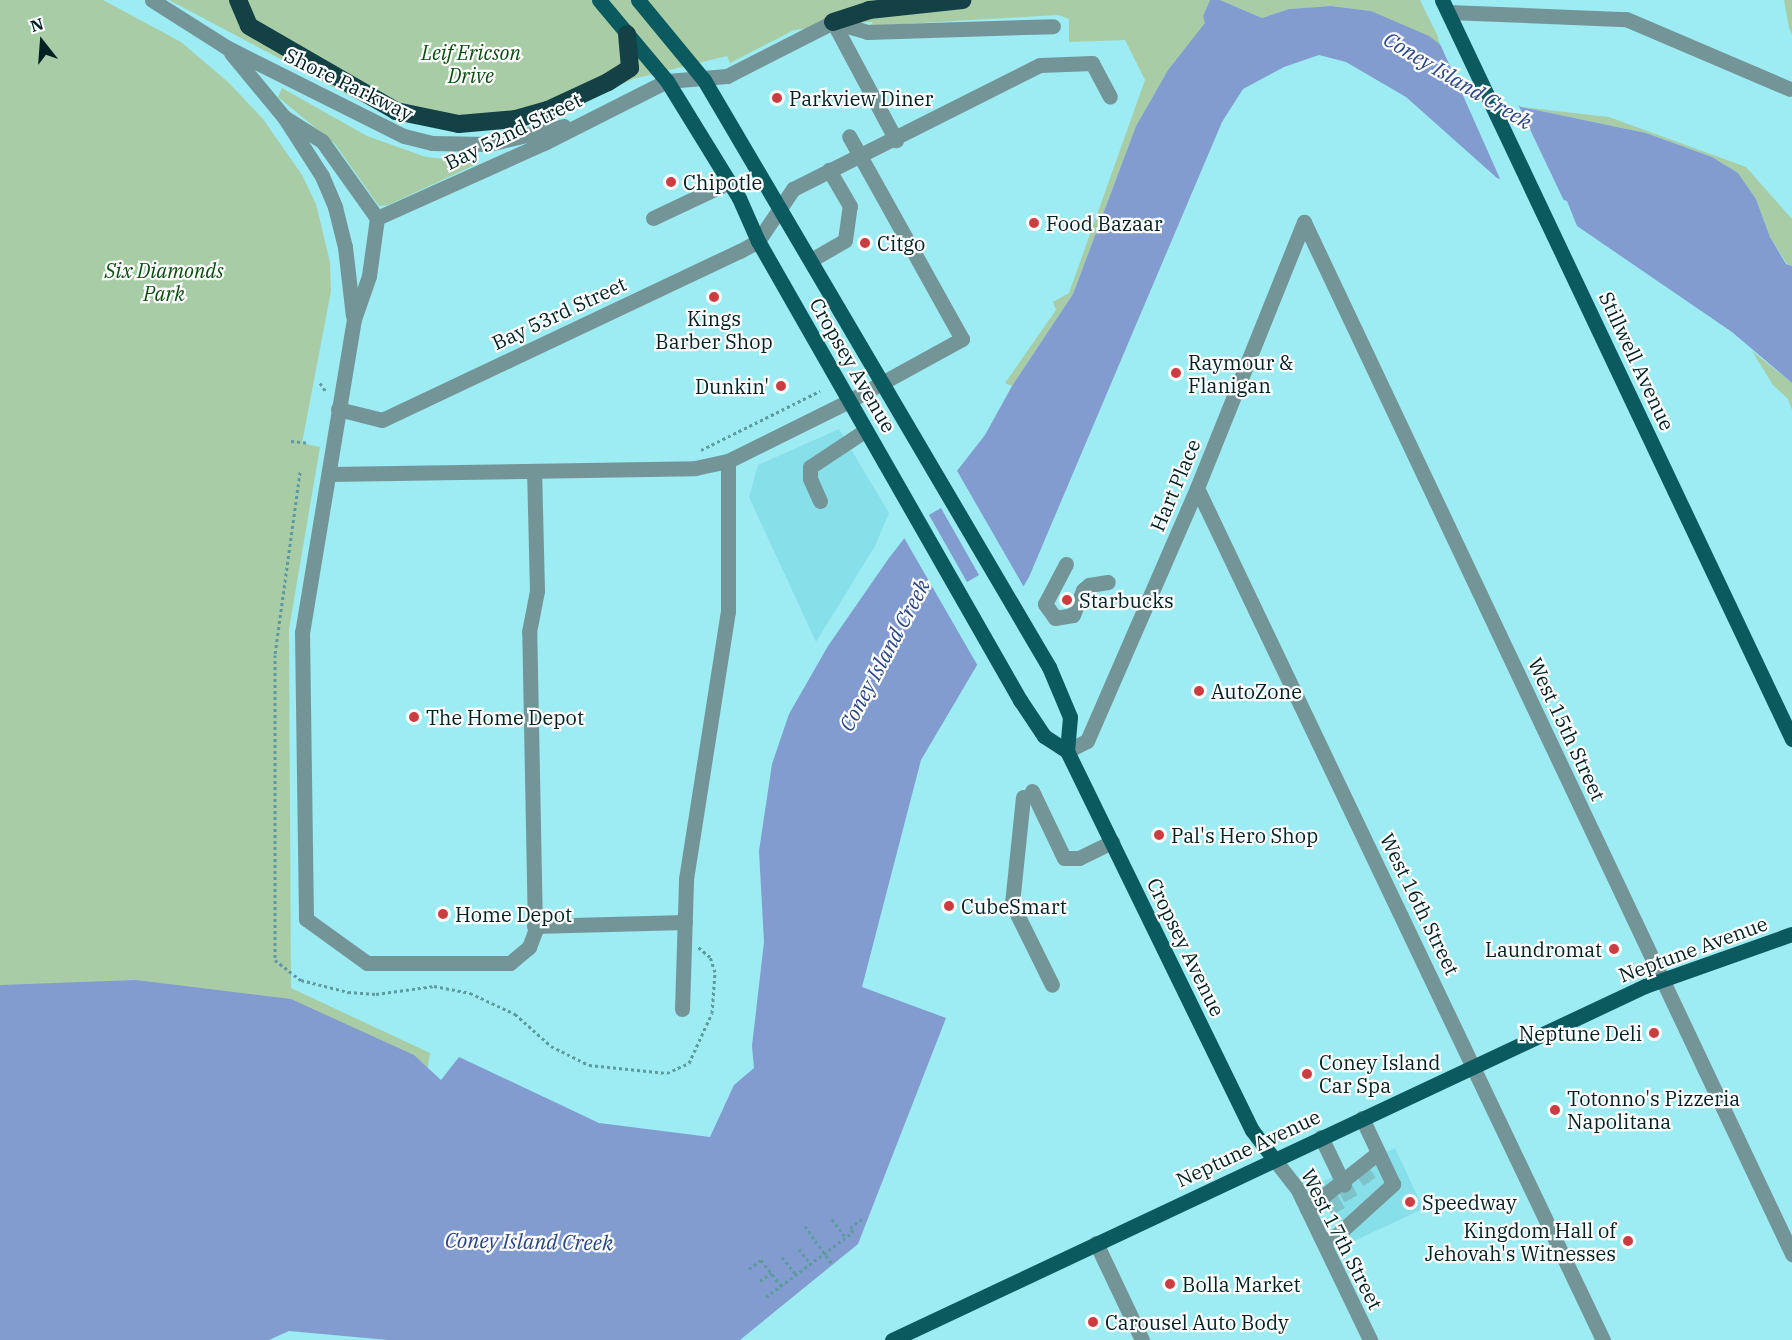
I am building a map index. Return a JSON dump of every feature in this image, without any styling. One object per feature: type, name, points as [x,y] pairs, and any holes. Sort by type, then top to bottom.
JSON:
[{"type":"highway","points":[[238,0],[249,26],[396,111],[459,124],[516,119],[608,82],[630,68],[627,34]]},
{"type":"highway","points":[[833,22],[869,10],[962,0]]},
{"type":"main road","name":"Cropsey Avenue","points":[[599,0],[667,81],[729,182],[758,241],[997,659],[1044,736],[1067,751],[1252,1130],[1274,1159]]},
{"type":"main road","name":"Cropsey Avenue","points":[[638,0],[704,80],[1049,667],[1070,717],[1067,751]]},
{"type":"main road","name":"Stillwell Avenue","points":[[1445,6],[1792,740]]},
{"type":"main road","name":"Neptune Avenue","points":[[892,1340],[909,1336],[1096,1243],[1662,979],[1792,934]]},
{"type":"street","name":"Shore Parkway","points":[[152,0],[226,47],[382,127],[432,143],[489,144],[579,122]]},
{"type":"street","points":[[1445,6],[1626,19],[1790,89]]},
{"type":"street","points":[[833,22],[896,140]]},
{"type":"street","points":[[667,81],[704,80],[727,76],[833,22],[867,32],[1053,26]]},
{"type":"street","points":[[226,47],[284,117],[322,176],[335,207],[354,319]]},
{"type":"street","points":[[758,241],[792,189],[896,140],[1041,65],[1092,63],[1110,97]]},
{"type":"street","name":"Bay 52nd Street","points":[[377,219],[544,143],[579,122],[667,81]]},
{"type":"street","points":[[284,117],[322,141],[377,219],[369,276],[354,319],[302,632],[306,919],[367,963],[510,963],[529,947],[534,926],[529,632],[537,591],[534,471]]},
{"type":"street","points":[[329,474],[675,469],[728,461],[883,384],[962,339],[849,136]]},
{"type":"street","points":[[811,260],[845,240],[850,206],[829,171]]},
{"type":"street","points":[[653,218],[729,182]]},
{"type":"street","name":"Hart Place","points":[[1067,751],[1087,741],[1197,488],[1304,222]]},
{"type":"street","name":"West 15th Street","points":[[1304,222],[1792,1254]]},
{"type":"street","name":"Bay 53rd Street","points":[[338,409],[382,420],[758,241]]},
{"type":"street","points":[[820,501],[810,479],[810,467],[866,430]]},
{"type":"street","points":[[682,1010],[686,879],[728,612],[728,461]]},
{"type":"street","name":"West 16th Street","points":[[1197,488],[1603,1340]]},
{"type":"street","points":[[1066,564],[1045,604],[1055,618],[1073,615],[1083,590],[1089,585],[1108,582]]},
{"type":"street","points":[[1052,985],[1012,904],[1027,794],[1064,858],[1079,858],[1112,842]]},
{"type":"street","points":[[534,926],[685,922]]},
{"type":"street","points":[[1323,1241],[1376,1191],[1394,1184],[1362,1118]]},
{"type":"street","points":[[1321,1137],[1343,1183]]},
{"type":"street","points":[[1307,1209],[1330,1196],[1378,1154]]},
{"type":"street","name":"West 17th Street","points":[[1274,1159],[1297,1188],[1370,1340]]},
{"type":"street","points":[[1096,1243],[1142,1340]]},
{"type":"path","points":[[675,469],[679,461],[820,391]]},
{"type":"path","points":[[291,441],[309,443]]},
{"type":"path","points":[[300,472],[274,655],[275,960],[301,980],[348,992],[376,994],[434,986],[470,993],[515,1014],[550,1046],[589,1065],[667,1073],[689,1063],[712,1013],[715,972],[710,957],[696,946]]},
{"type":"path","points":[[766,1297],[845,1237],[863,1218]]},
{"type":"path","points":[[832,1219],[845,1237]]},
{"type":"path","points":[[805,1226],[832,1264]]},
{"type":"path","points":[[799,1249],[810,1263]]},
{"type":"path","points":[[782,1257],[796,1274]]},
{"type":"path","points":[[748,1269],[761,1260],[781,1286]]},
{"type":"path","points":[[760,1281],[771,1273]]},
{"type":"shaded area","points":[[839,429],[889,513],[875,546],[816,642],[749,497],[758,465]]},
{"type":"shaded area","points":[[1395,1148],[1423,1209],[1348,1244],[1320,1183]]},
{"type":"green space","name":"Six Diamonds Park","points":[[0,0],[103,0],[181,42],[228,82],[263,119],[302,175],[316,204],[330,262],[331,291],[302,443],[320,447],[289,629],[291,988],[430,1053],[427,1072],[0,1031]]},
{"type":"green space","name":"Leif Ericson Drive","points":[[169,0],[1210,0],[1203,16],[1206,23],[1168,70],[1136,126],[1073,294],[1012,386],[1005,383],[1056,310],[1053,302],[1069,293],[1145,80],[1125,40],[1069,42],[1069,19],[1058,15],[870,26],[873,22],[869,22],[794,30],[730,63],[727,56],[633,79],[545,119],[410,121],[371,107]]},
{"type":"green space","points":[[1220,0],[1420,0],[1442,45],[1371,11],[1331,6],[1289,9],[1262,18]]},
{"type":"green space","points":[[1784,0],[1792,0],[1792,34],[1789,28]]},
{"type":"green space","points":[[282,88],[367,136],[426,157],[479,163],[388,205],[379,206],[335,144],[278,97]]},
{"type":"green space","points":[[1521,107],[1609,117],[1746,167],[1792,219],[1792,266],[1787,264],[1770,237],[1756,199],[1738,173],[1712,157],[1646,133]]},
{"type":"green space","points":[[1752,351],[1792,383],[1792,410],[1788,399],[1773,385]]},
{"type":"water","name":"Coney Island Creek","points":[[1210,0],[1220,0],[1262,18],[1289,9],[1331,6],[1371,11],[1429,36],[1521,107],[1646,133],[1712,157],[1738,173],[1756,199],[1770,237],[1786,264],[1792,266],[1792,383],[1732,332],[1577,226],[1567,201],[1497,178],[1406,97],[1346,62],[1319,55],[1284,67],[1243,89],[1222,122],[1029,577],[921,760],[862,987],[946,1018],[858,1244],[740,1340],[388,1340],[289,1331],[269,1340],[0,1340],[0,985],[136,980],[291,999],[414,1055],[441,1080],[459,1057],[599,1123],[710,1137],[734,1085],[754,1068],[752,1046],[764,942],[759,851],[772,764],[789,714],[828,646],[889,558],[985,435],[1012,386],[1073,294],[1136,126],[1168,70],[1205,23],[1203,16]]},
{"type":"pier","points":[[1437,37],[1516,100],[1566,205],[1501,181]]},
{"type":"pier","points":[[956,469],[1025,589],[979,668],[903,536]],"holes":[[[941,508],[979,575],[967,582],[929,515]]]},
{"type":"tunnel","points":[[1361,1169],[1372,1185]]},
{"type":"tunnel","points":[[1344,1185],[1354,1205]]},
{"type":"tunnel","points":[[1331,1198],[1342,1218]]},
{"type":"place","name":"Parkview Diner","points":[[777,98]]},
{"type":"place","name":"Chipotle","points":[[671,182]]},
{"type":"place","name":"Food Bazaar","points":[[1034,223]]},
{"type":"place","name":"Citgo","points":[[865,243]]},
{"type":"place","name":"Kings Barber Shop","points":[[714,297]]},
{"type":"place","name":"Raymour & Flanigan","points":[[1176,373]]},
{"type":"place","name":"Dunkin'","points":[[781,386]]},
{"type":"place","name":"Starbucks","points":[[1067,600]]},
{"type":"place","name":"AutoZone","points":[[1199,691]]},
{"type":"place","name":"The Home Depot","points":[[414,717]]},
{"type":"place","name":"Pal's Hero Shop","points":[[1159,835]]},
{"type":"place","name":"CubeSmart","points":[[949,906]]},
{"type":"place","name":"Home Depot","points":[[443,914]]},
{"type":"place","name":"Laundromat","points":[[1614,949]]},
{"type":"place","name":"Neptune Deli","points":[[1654,1033]]},
{"type":"place","name":"Coney Island Car Spa","points":[[1307,1074]]},
{"type":"place","name":"Totonno's Pizzeria Napolitana","points":[[1555,1110]]},
{"type":"place","name":"Speedway","points":[[1410,1202]]},
{"type":"place","name":"Kingdom Hall of Jehovah's Witnesses","points":[[1628,1241]]},
{"type":"place","name":"Bolla Market","points":[[1170,1284]]},
{"type":"place","name":"Carousel Auto Body","points":[[1093,1322]]}]
